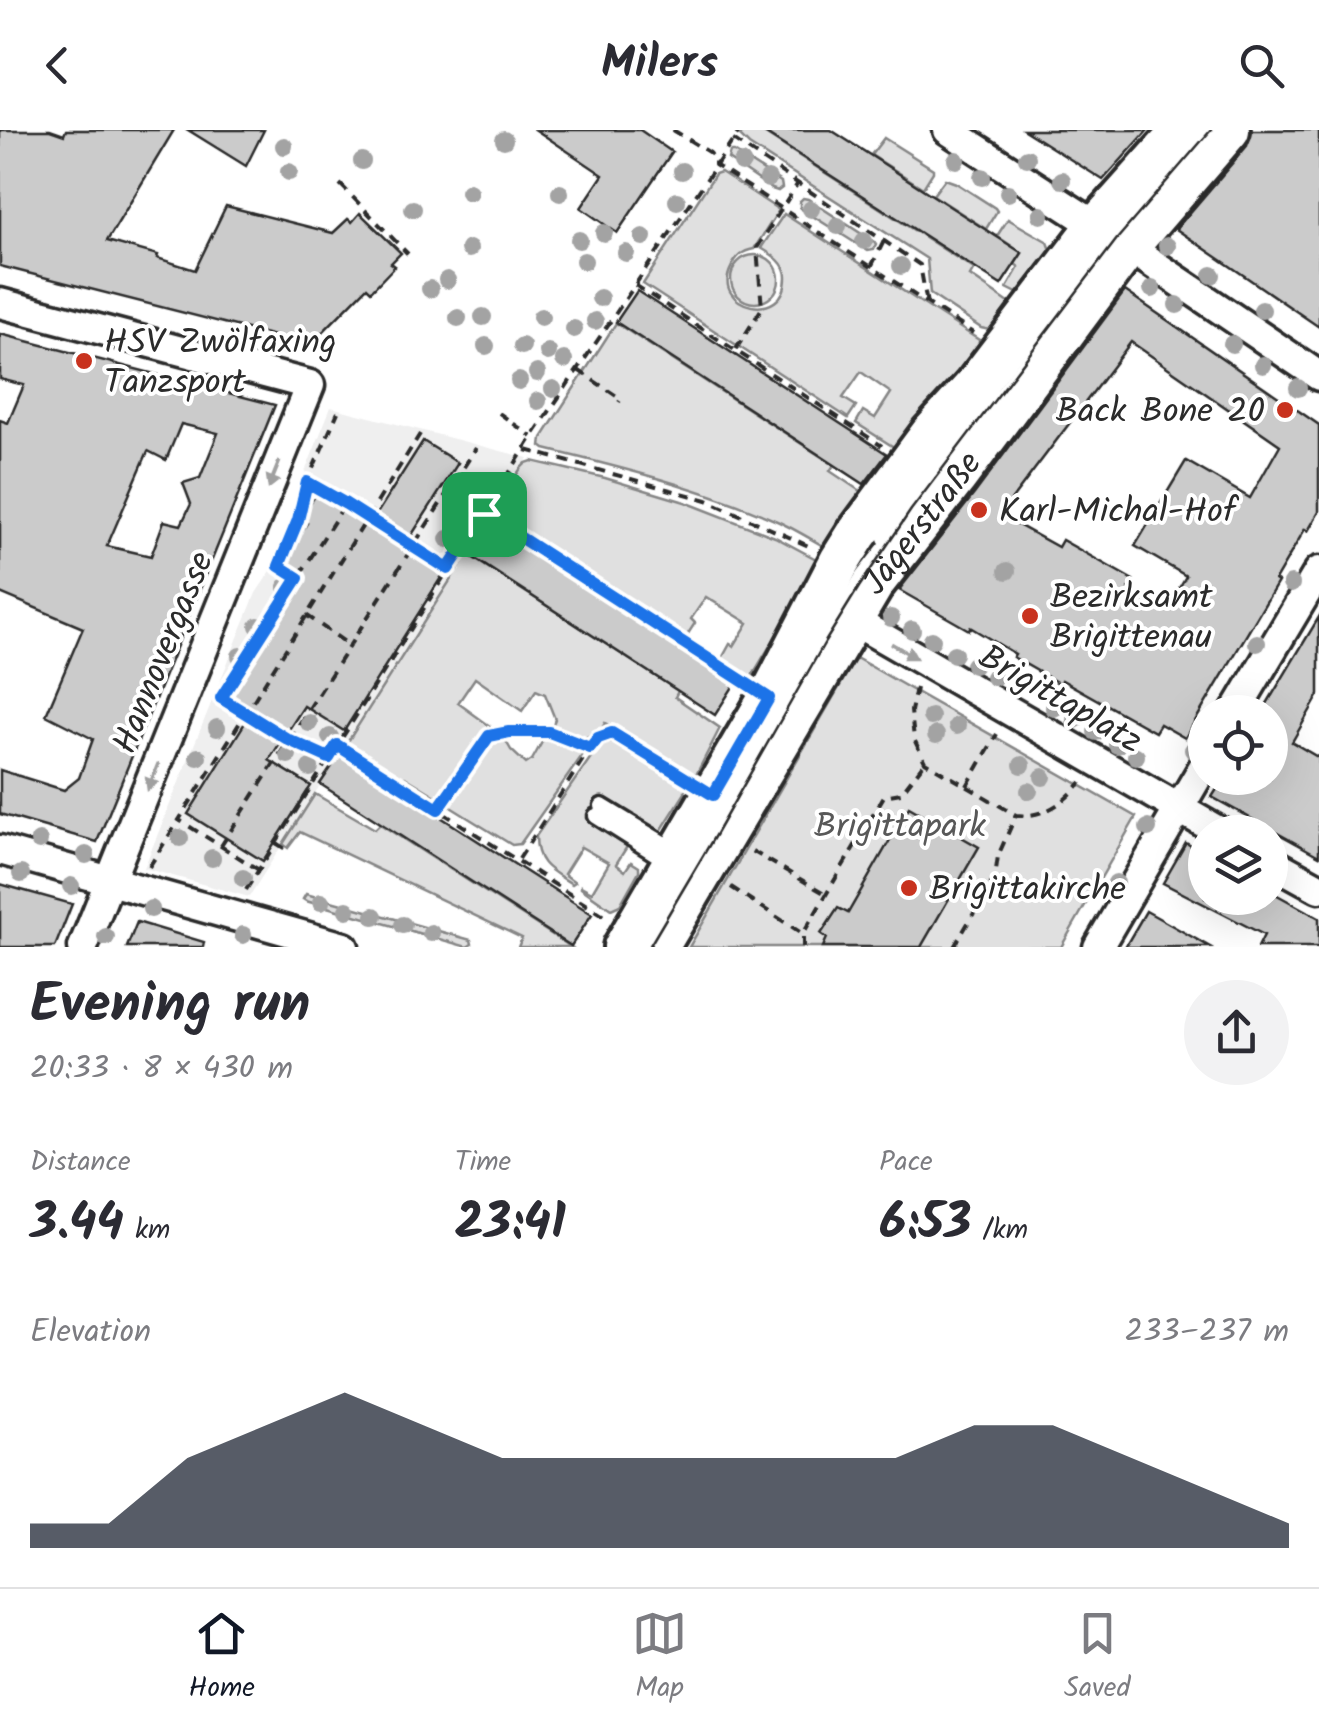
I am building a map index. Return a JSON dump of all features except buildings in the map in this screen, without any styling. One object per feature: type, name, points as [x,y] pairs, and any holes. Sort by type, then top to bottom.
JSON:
[{"type":"main road","name":"Jägerstraße","points":[[639,944],[687,869],[713,795],[769,698],[837,611],[874,583],[956,478],[1183,130]]},
{"type":"main road","name":"Jägerstraße","points":[[1113,236],[1229,130]]},
{"type":"main road","name":"Jägerstraße","points":[[687,869],[725,834],[837,611]]},
{"type":"street","points":[[948,130],[1319,376]]},
{"type":"street","name":"Hannovergasse","points":[[0,303],[310,384],[83,947]]},
{"type":"street","points":[[1245,695],[1319,571]]},
{"type":"street","name":"Brigittaplatz","points":[[837,611],[1189,815]]},
{"type":"street","points":[[1098,947],[1188,792]]},
{"type":"street","points":[[0,850],[344,947]]},
{"type":"street","points":[[1288,871],[1319,888]]},
{"type":"lane","name":"Jägerstraße","points":[[878,548],[999,385]]},
{"type":"lane","name":"Jägerstraße","points":[[687,869],[757,750]]},
{"type":"lane","points":[[599,811],[687,869]]},
{"type":"path","points":[[673,130],[710,153],[715,165]]},
{"type":"path","points":[[246,890],[532,438],[740,130]]},
{"type":"path","points":[[734,140],[920,265],[928,304]]},
{"type":"path","points":[[715,165],[986,342]]},
{"type":"path","points":[[735,350],[762,308],[757,248],[798,183]]},
{"type":"path","points":[[340,184],[408,254]]},
{"type":"path","points":[[872,267],[884,241]]},
{"type":"path","points":[[635,284],[882,446]]},
{"type":"path","points":[[578,370],[621,399],[619,402]]},
{"type":"path","points":[[298,578],[279,566],[298,520],[307,482],[338,412]]},
{"type":"path","points":[[499,413],[532,438]]},
{"type":"path","points":[[146,876],[150,862],[420,434]]},
{"type":"path","points":[[221,846],[476,448]]},
{"type":"path","points":[[526,450],[707,500],[814,548]]},
{"type":"path","points":[[307,482],[448,569]]},
{"type":"path","points":[[329,758],[289,740],[221,698],[346,504]]},
{"type":"path","points":[[484,514],[769,698]]},
{"type":"path","points":[[306,615],[350,645]]},
{"type":"path","points":[[928,664],[915,690],[911,711],[914,739],[925,762],[1016,815],[1032,817],[1060,804],[1078,786],[1094,760]]},
{"type":"path","points":[[967,786],[1010,712]]},
{"type":"path","points":[[438,809],[489,736],[549,732],[590,748]]},
{"type":"path","points":[[518,859],[590,748],[598,738],[612,733],[713,795]]},
{"type":"path","points":[[337,745],[518,859],[639,944]]},
{"type":"path","points":[[803,947],[802,934],[884,796],[901,793],[925,762]]},
{"type":"path","points":[[954,947],[995,878],[998,856],[1016,815]]},
{"type":"path","points":[[179,820],[259,870]]},
{"type":"path","points":[[725,834],[826,894]]},
{"type":"path","points":[[276,843],[287,850]]},
{"type":"path","points":[[687,869],[802,934]]},
{"type":"shaded area","points":[[331,407],[528,458],[249,897],[144,868],[256,593],[277,562],[295,515],[297,492]]},
{"type":"green space","points":[[745,130],[759,130],[974,269],[970,276],[1009,303],[990,330],[930,294],[927,259],[749,145],[740,136]]},
{"type":"green space","points":[[884,138],[933,169],[923,188],[871,155]]},
{"type":"green space","points":[[730,152],[781,182],[782,188],[772,189],[728,159]]},
{"type":"green space","points":[[721,172],[779,210],[754,249],[740,255],[731,268],[731,293],[740,301],[763,306],[775,302],[783,292],[784,268],[761,248],[784,214],[979,340],[901,447],[897,449],[856,423],[863,411],[875,418],[891,393],[861,372],[843,398],[856,406],[848,418],[643,284],[715,174]]},
{"type":"green space","points":[[945,179],[995,208],[997,211],[986,229],[933,195]]},
{"type":"green space","points":[[803,198],[874,242],[874,250],[868,251],[800,208]]},
{"type":"green space","points":[[1008,219],[1048,242],[1051,250],[1017,293],[1007,288],[1022,253],[997,236]]},
{"type":"green space","points":[[755,255],[772,262],[779,279],[772,296],[755,303],[738,296],[731,279],[738,262]]},
{"type":"green space","points":[[616,323],[834,465],[830,471],[863,493],[830,547],[720,498],[541,446],[542,438]]},
{"type":"green space","points":[[532,461],[685,502],[775,537],[818,560],[752,676],[748,679],[720,662],[748,623],[706,597],[691,619],[695,623],[684,640],[493,516],[521,468]]},
{"type":"green space","points":[[467,554],[678,691],[675,697],[720,728],[697,773],[688,776],[605,723],[598,735],[594,733],[581,740],[551,729],[555,719],[545,694],[536,690],[522,711],[475,678],[458,703],[490,726],[441,799],[405,777],[398,779],[345,746]]},
{"type":"green space","name":"Brigittapark","points":[[856,658],[1136,817],[1061,947],[689,947]]},
{"type":"green space","points":[[546,735],[586,750],[520,844],[512,845],[449,806],[489,741],[503,736],[526,764]]},
{"type":"green space","points":[[616,740],[683,781],[685,793],[659,834],[607,800],[593,821],[628,845],[616,864],[625,871],[631,862],[639,867],[620,905],[611,909],[581,888],[592,892],[609,863],[581,847],[564,874],[575,882],[572,884],[542,860],[536,836],[600,745]]},
{"type":"green space","points":[[315,794],[375,829],[380,824],[571,947],[518,947],[522,938],[300,832],[288,848],[283,844]]},
{"type":"green space","points":[[306,894],[471,940],[472,944],[467,947],[306,901]]},
{"type":"tram line","points":[[649,947],[825,642],[911,510],[1117,239],[1211,130]]},
{"type":"place","name":"HSV Zwölfaxing Tanzsport","points":[[84,361]]},
{"type":"place","name":"Back Bone 20","points":[[1285,410]]},
{"type":"place","name":"Karl-Michal-Hof","points":[[979,510]]},
{"type":"place","name":"Bezirksamt Brigittenau","points":[[1030,616]]},
{"type":"place","name":"Brigittakirche","points":[[909,888]]},
{"type":"route","points":[[307,482],[448,569],[484,514],[769,698],[713,795],[612,733],[598,738],[590,748],[549,732],[509,732],[489,736],[438,809],[337,745],[329,758],[289,740],[221,698],[298,578],[279,566],[298,520],[307,482]]}]
